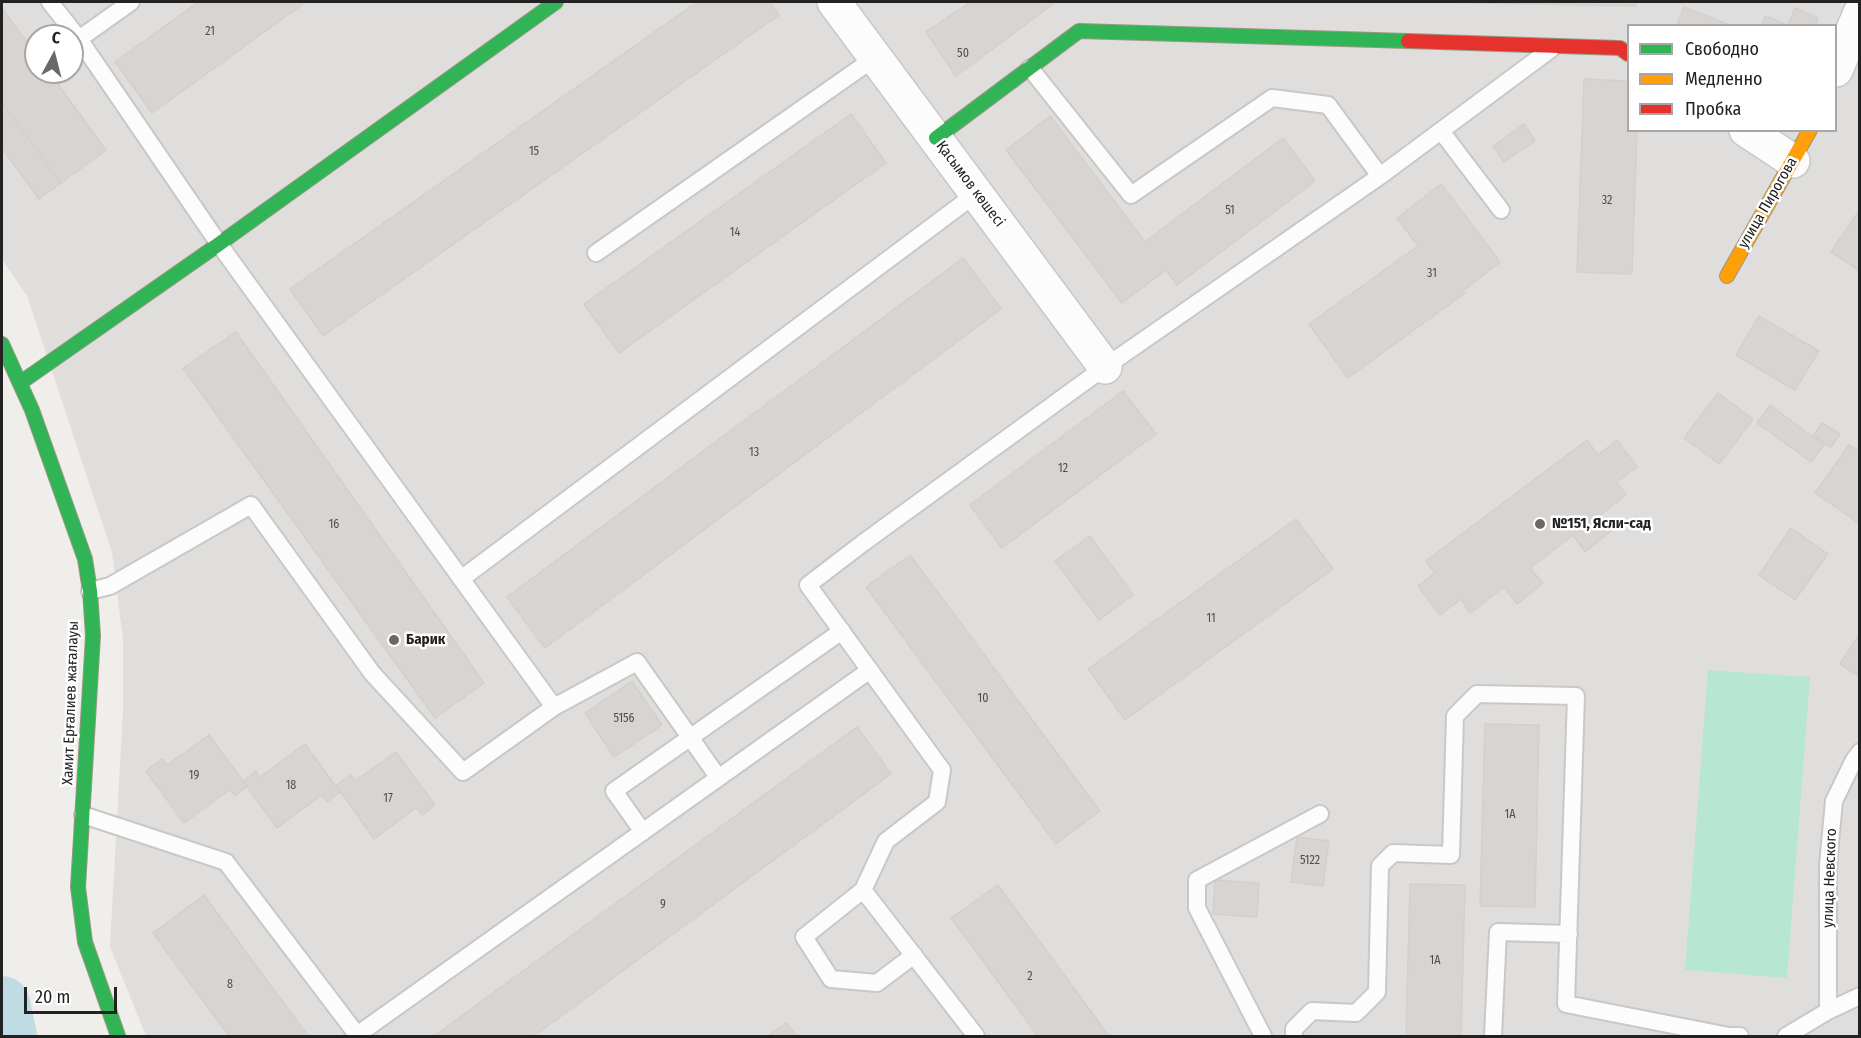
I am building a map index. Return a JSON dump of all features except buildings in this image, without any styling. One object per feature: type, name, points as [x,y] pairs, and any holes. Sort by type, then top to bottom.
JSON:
[{"type":"street","points":[[20,383],[219,244],[556,2]]},
{"type":"street","name":"Қасымов көшесі","points":[[834,2],[1105,367]]},
{"type":"street","points":[[1846,63],[1860,12]]},
{"type":"street","points":[[936,138],[1079,31],[1620,48],[1627,53]]},
{"type":"street","points":[[1749,132],[1793,161]]},
{"type":"street","name":"улица Пирогова","points":[[1727,276],[1809,132]]},
{"type":"street","name":"Хамит Ерғалиев жағалауы","points":[[2,344],[20,383],[85,559],[93,636],[78,887],[85,942],[117,1036]]},
{"type":"lane","points":[[50,2],[67,24]]},
{"type":"lane","points":[[84,35],[131,2]]},
{"type":"lane","points":[[84,46],[219,244],[554,708]]},
{"type":"lane","points":[[914,955],[877,983],[831,979],[804,937],[863,890],[886,842],[937,802],[942,770],[808,585],[1105,367],[1380,176],[1554,47]]},
{"type":"lane","points":[[596,253],[876,57]]},
{"type":"lane","points":[[1030,68],[1131,195],[1272,98],[1328,105],[1380,176]]},
{"type":"lane","points":[[1441,130],[1501,210]]},
{"type":"lane","points":[[461,579],[977,193]]},
{"type":"lane","points":[[90,591],[110,586],[251,505],[372,673],[463,772],[554,708],[637,662],[718,777]]},
{"type":"lane","points":[[643,832],[614,791],[842,631]]},
{"type":"lane","points":[[83,815],[226,862],[358,1036],[870,670]]},
{"type":"lane","points":[[1294,1036],[1294,1029],[1312,1011],[1356,1013],[1377,992],[1380,866],[1393,853],[1451,855],[1455,716],[1477,694],[1576,696],[1566,1004],[1729,1036],[1740,1036]]},
{"type":"lane","name":"улица Невского","points":[[1828,1011],[1828,866],[1834,801],[1860,752]]},
{"type":"lane","points":[[1263,1036],[1197,908],[1197,880],[1320,814]]},
{"type":"lane","points":[[863,890],[976,1036]]},
{"type":"lane","points":[[1494,1036],[1498,932],[1569,934]]},
{"type":"lane","points":[[1786,1036],[1828,1011],[1860,996]]},
{"type":"shaded area","points":[[2,2],[1859,2],[1859,1036],[146,1036],[110,947],[123,711],[123,639],[112,552],[27,296],[2,259]]},
{"type":"green space","points":[[1708,670],[1810,677],[1787,978],[1685,970]]},
{"type":"waterway","points":[[2,1004],[9,1036]]},
{"type":"traffic: fast","points":[[20,383],[219,244],[556,2]]},
{"type":"traffic: fast","points":[[936,138],[1079,31],[1408,41]]},
{"type":"traffic: fast","points":[[2,344],[32,410],[85,559],[93,636],[78,887],[85,942],[118,1036]]},
{"type":"traffic: slow","points":[[1727,276],[1809,132]]},
{"type":"traffic: jam","points":[[1408,41],[1620,48],[1627,53]]},
{"type":"place","name":"№151, Ясли-сад","points":[[1540,524]]},
{"type":"place","name":"Барик","points":[[394,640]]}]
